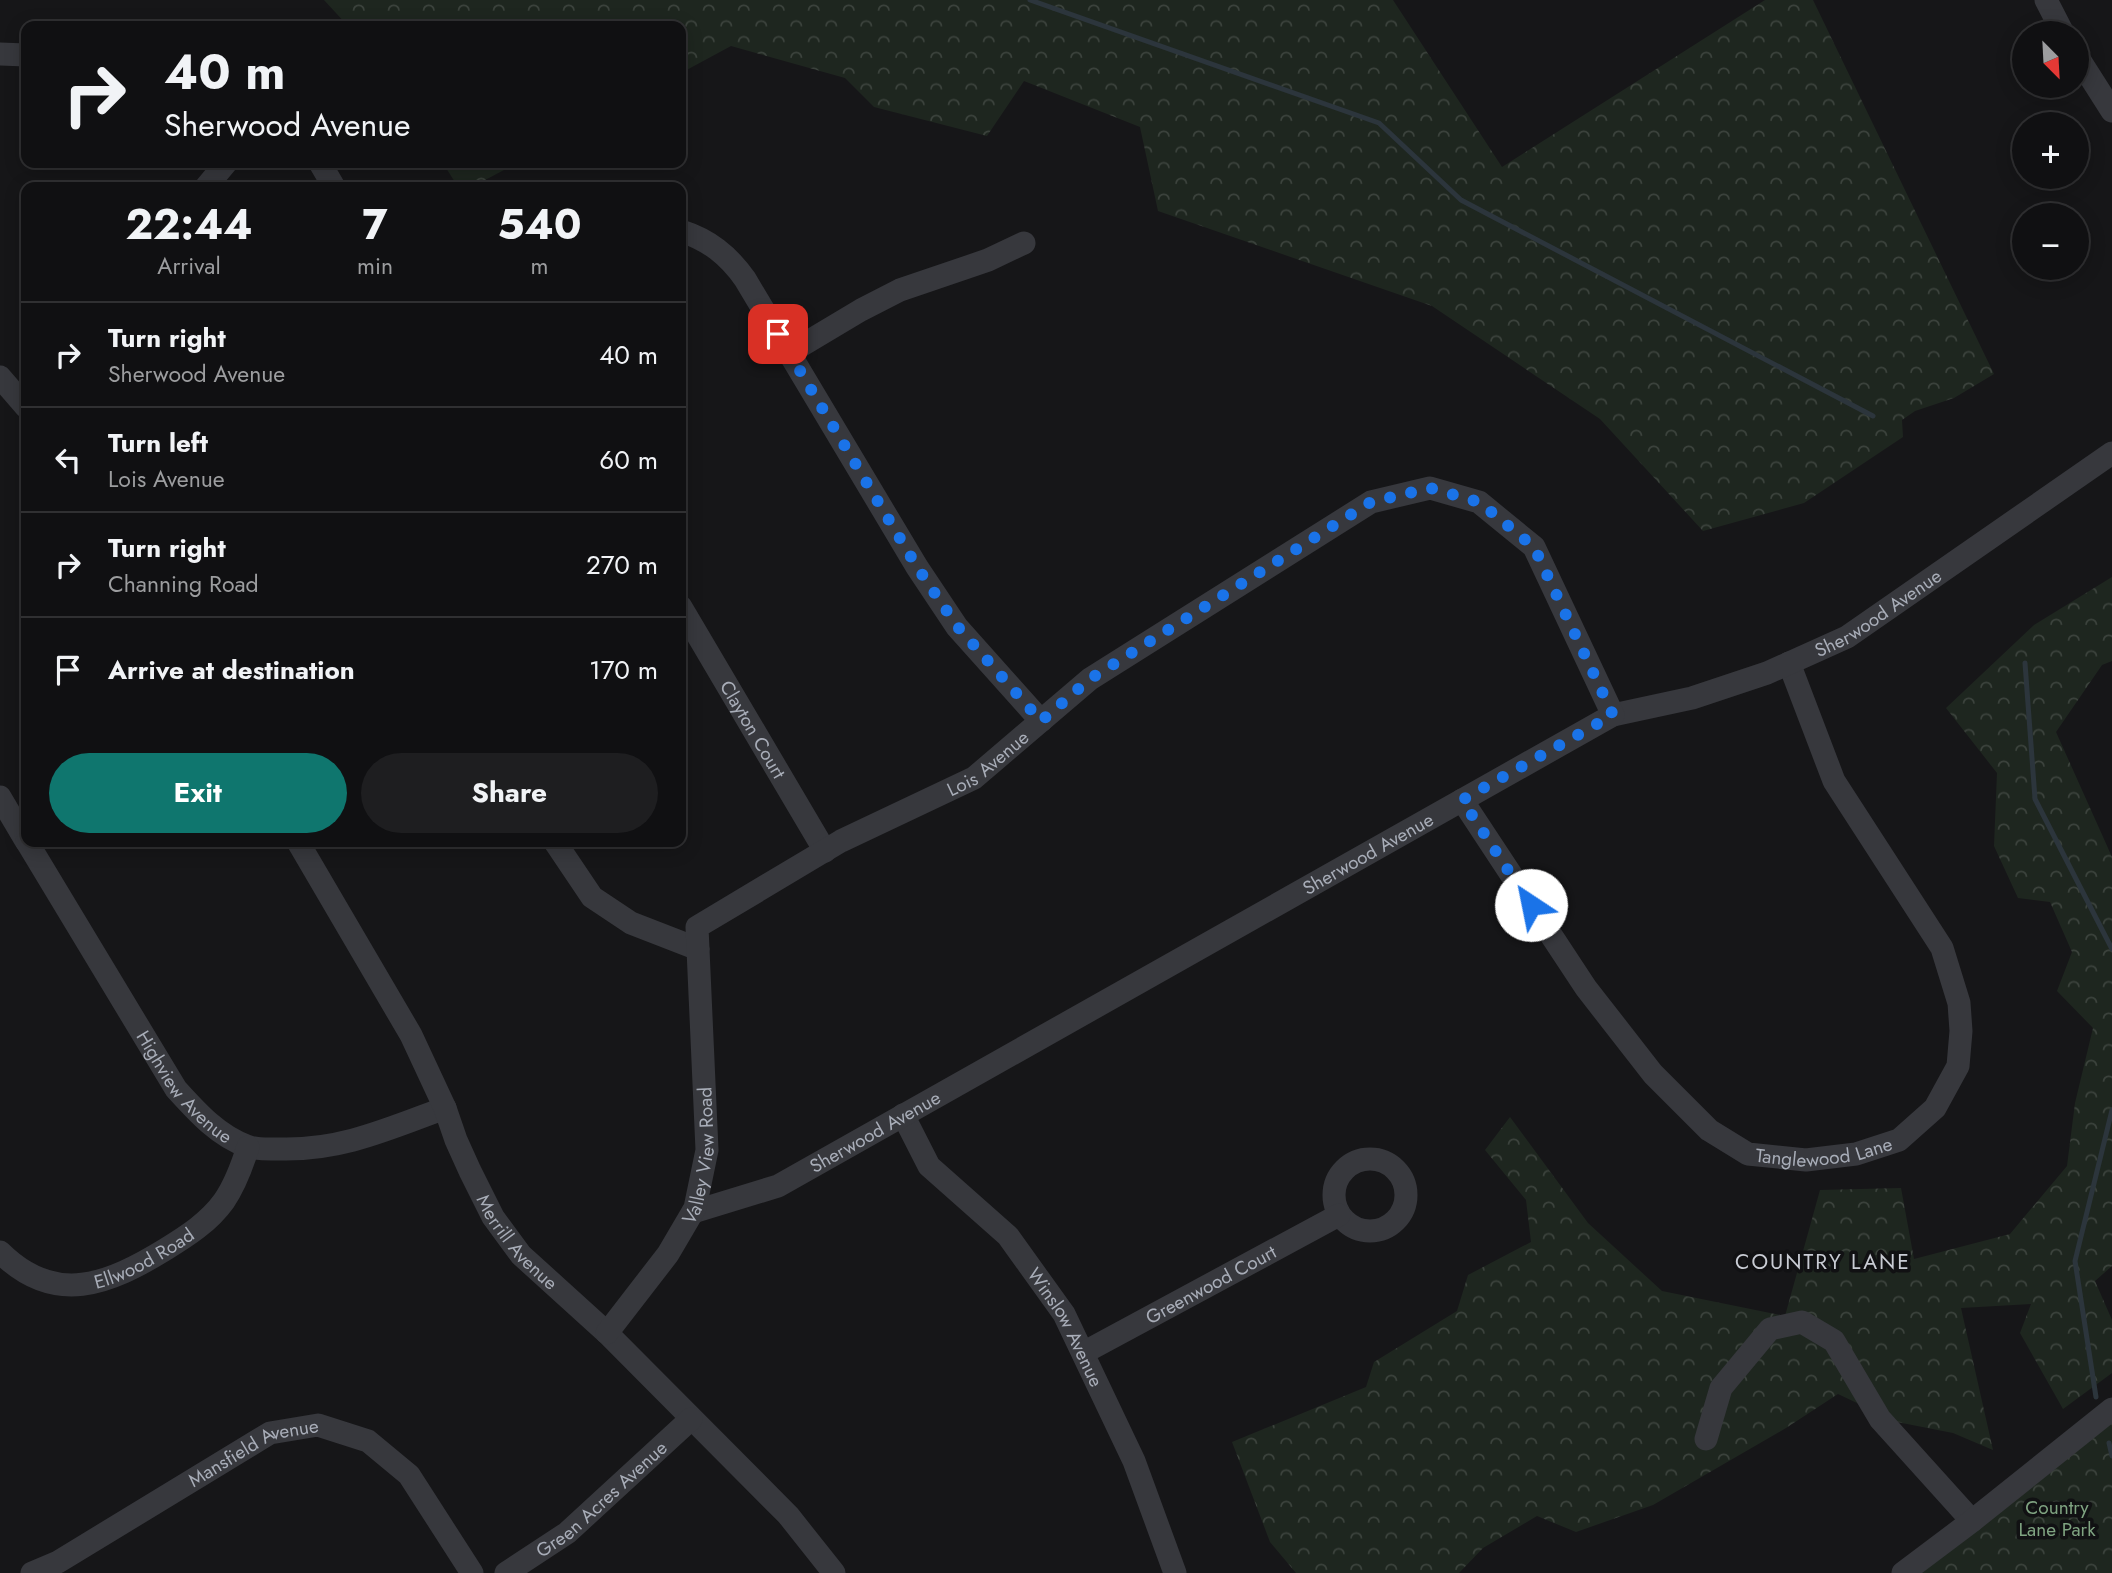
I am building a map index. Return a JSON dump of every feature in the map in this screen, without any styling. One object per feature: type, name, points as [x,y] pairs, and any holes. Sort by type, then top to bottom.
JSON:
[{"type":"street","points":[[2046,0],[2057,21]]},
{"type":"street","points":[[0,54],[21,55]]},
{"type":"street","points":[[2090,76],[2112,111]]},
{"type":"street","points":[[210,182],[222,168]]},
{"type":"street","points":[[686,233],[716,247],[745,279],[917,567],[957,626],[1041,721]]},
{"type":"street","points":[[789,353],[900,290],[988,260],[1024,243]]},
{"type":"street","points":[[0,377],[21,401]]},
{"type":"street","name":"Sherwood Avenue","points":[[693,1212],[778,1186],[1613,715],[1692,698],[1767,673],[1847,637],[2112,453]]},
{"type":"street","name":"Lois Avenue","points":[[698,949],[697,926],[841,841],[974,778],[1090,679],[1371,502],[1430,488],[1479,502],[1534,547],[1613,715]]},
{"type":"street","name":"Clayton Court","points":[[686,615],[825,850]]},
{"type":"street","name":"Tanglewood Lane","points":[[1462,800],[1586,988],[1653,1074],[1709,1130],[1748,1154],[1806,1160],[1856,1154],[1899,1140],[1935,1108],[1958,1066],[1961,1031],[1959,1003],[1942,948],[1834,781],[1789,663]]},
{"type":"street","name":"Highview Avenue","points":[[0,797],[21,831]]},
{"type":"street","name":"Highview Avenue","points":[[31,847],[176,1089],[197,1113],[227,1136],[248,1147],[299,1150],[337,1145],[445,1108]]},
{"type":"street","name":"Merrill Avenue","points":[[301,847],[411,1035],[445,1108],[456,1140],[488,1205],[521,1255],[607,1333],[788,1515],[834,1573]]},
{"type":"street","points":[[558,847],[592,897],[631,923],[698,949]]},
{"type":"street","name":"Valley View Road","points":[[607,1333],[668,1254],[693,1212],[707,1150],[698,949]]},
{"type":"street","name":"Winslow Avenue","points":[[903,1115],[929,1166],[1007,1236],[1064,1314],[1134,1461],[1175,1573]]},
{"type":"street","name":"Ellwood Road","points":[[0,1252],[18,1268],[54,1283],[96,1283],[115,1277],[194,1232],[222,1203],[241,1168],[248,1147]]},
{"type":"street","name":"Greenwood Court","points":[[1083,1353],[1339,1215]]},
{"type":"street","points":[[1706,1439],[1721,1388],[1770,1329],[1802,1322],[1834,1341],[1880,1419],[1972,1521]]},
{"type":"street","points":[[1903,1573],[2112,1409]]},
{"type":"street","name":"Green Acres Avenue","points":[[506,1573],[567,1533],[691,1419]]},
{"type":"street","name":"Mansfield Avenue","points":[[32,1573],[58,1562],[270,1433],[318,1424],[368,1441],[409,1475],[472,1573]]},
{"type":"green space","points":[[324,0],[1393,0],[1502,167],[1765,0],[1813,0],[1994,374],[1954,398],[1915,411],[1902,420],[1903,437],[1804,503],[1703,531],[1600,419],[1432,306],[1158,211],[1140,127],[1024,81],[987,136],[874,107],[845,78],[731,46],[686,70],[686,21],[343,21]]},
{"type":"green space","points":[[446,168],[508,168],[481,182],[455,182]]},
{"type":"green space","points":[[2112,577],[2112,661],[2102,665],[2056,732],[2112,857],[2112,1266],[2095,1281],[2112,1320],[2112,1373],[2063,1409],[2020,1333],[2031,1304],[1961,1308],[1993,1450],[1953,1433],[1897,1422],[1838,1394],[1786,1428],[1653,1505],[1576,1532],[1537,1516],[1483,1548],[1459,1573],[1296,1573],[1270,1542],[1232,1442],[1366,1387],[1374,1362],[1457,1311],[1468,1275],[1531,1242],[1526,1200],[1485,1150],[1510,1117],[1588,1223],[1662,1291],[1785,1316],[1820,1190],[1901,1188],[1914,1259],[2010,1234],[2067,1166],[2075,1103],[2093,1028],[2057,991],[2072,952],[2050,902],[2018,898],[1994,846],[1997,773],[1946,708],[2034,625]]},
{"type":"green space","name":"Country Lane Park","points":[[2112,1400],[2112,1573],[1903,1573]]},
{"type":"waterway","points":[[1030,0],[1379,123],[1461,200],[1873,416]]},
{"type":"waterway","points":[[2025,663],[2035,799],[2112,949]]},
{"type":"waterway","points":[[2096,1397],[2075,1261],[2112,1110]]},
{"type":"waterway","points":[[2109,1443],[2112,1456]]},
{"type":"district","name":"COUNTRY LANE","points":[[1823,1262]]},
{"type":"route","points":[[778,334],[917,567],[957,626],[1041,721],[1090,679],[1371,502],[1430,488],[1479,502],[1534,547],[1613,715],[1462,800],[1531,905]]}]
